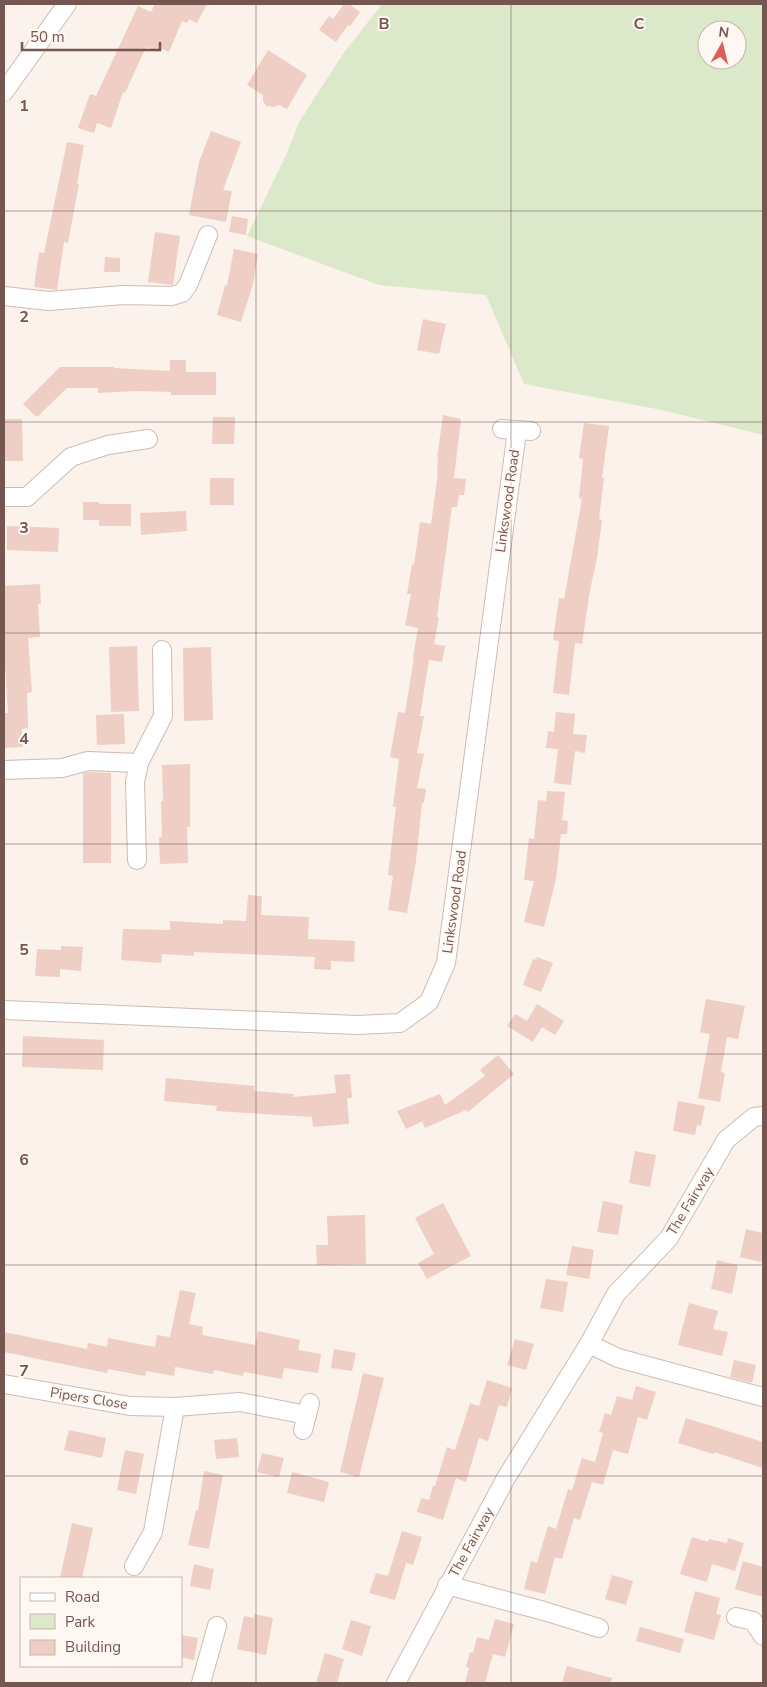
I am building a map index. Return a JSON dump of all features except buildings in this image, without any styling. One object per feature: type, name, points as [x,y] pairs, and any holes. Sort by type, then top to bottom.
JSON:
[{"type":"street","points":[[4,92],[67,4]]},
{"type":"street","points":[[4,296],[49,300],[124,295],[172,296],[182,293],[188,285],[208,235]]},
{"type":"street","name":"Linkswood Road","points":[[4,1010],[357,1025],[400,1023],[429,1002],[446,963],[516,430]]},
{"type":"street","points":[[4,497],[27,496],[71,457],[108,445],[148,439]]},
{"type":"street","points":[[138,860],[135,782],[139,763],[163,716],[162,650]]},
{"type":"street","points":[[4,770],[62,768],[88,761],[139,763]]},
{"type":"street","name":"The Fairway","points":[[396,1683],[506,1478],[589,1344],[616,1294],[669,1238],[726,1140],[754,1117],[763,1116]]},
{"type":"street","points":[[589,1344],[618,1358],[763,1397]]},
{"type":"street","name":"Pipers Close","points":[[4,1384],[130,1406],[175,1407],[240,1402],[307,1416]]},
{"type":"street","points":[[134,1566],[153,1532],[175,1407]]},
{"type":"street","name":"The Fairway","points":[[447,1585],[544,1611],[598,1628]]},
{"type":"street","points":[[736,1617],[753,1621],[763,1636]]},
{"type":"street","points":[[201,1683],[217,1626]]},
{"type":"green space","points":[[382,4],[763,4],[763,435],[662,410],[524,384],[486,295],[379,285],[247,236],[286,155],[299,122],[343,54]]}]
